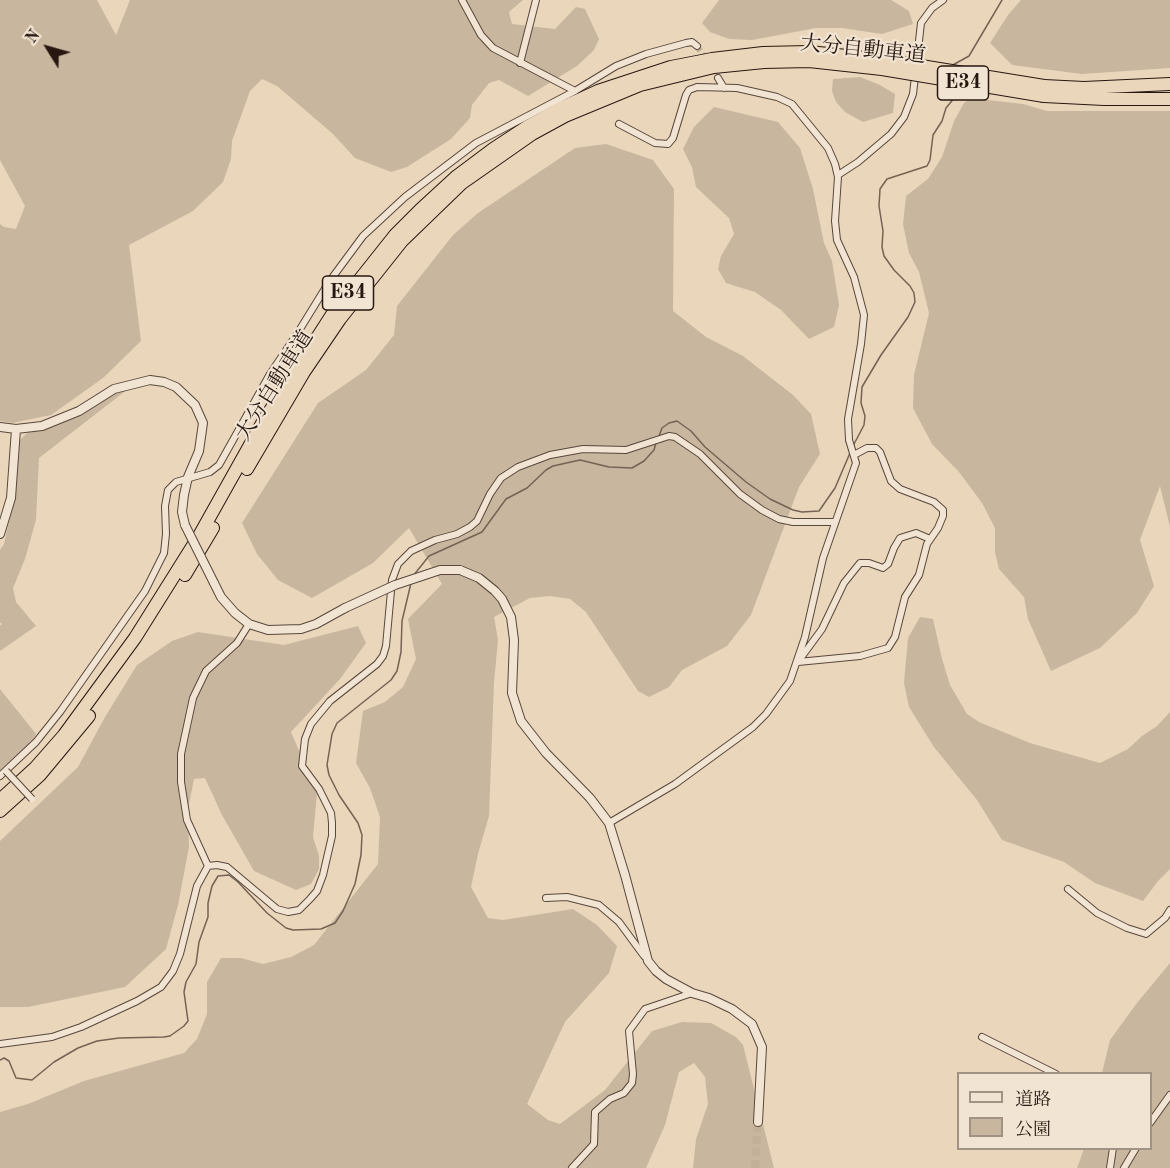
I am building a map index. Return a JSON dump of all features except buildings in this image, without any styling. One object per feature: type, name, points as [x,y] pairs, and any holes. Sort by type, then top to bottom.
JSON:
[{"type":"highway","name":"大分自動車道","points":[[0,800],[64,735],[135,638],[199,536],[264,420],[333,313],[396,235],[420,210],[457,176],[528,126],[598,91],[671,67],[763,53],[818,53],[1104,99],[1170,99]]},
{"type":"highway","name":"大分自動車道","points":[[0,811],[40,775],[70,741],[141,643],[205,543],[272,424],[340,319],[402,241],[462,183],[532,134],[583,108],[640,85],[714,67],[764,62],[883,64]]},
{"type":"highway","name":"大分自動車道","points":[[1044,91],[1170,84]]},
{"type":"street","points":[[462,0],[481,35],[499,52],[575,91]]},
{"type":"street","points":[[520,63],[536,0]]},
{"type":"street","points":[[930,0],[930,11]]},
{"type":"street","points":[[838,176],[891,135],[904,117],[913,94],[921,23],[943,0]]},
{"type":"street","points":[[0,776],[36,742],[60,712],[140,598],[164,553],[165,506],[168,489],[176,482],[188,477],[216,470],[270,374],[329,282],[363,236],[405,197],[476,143],[575,91],[616,66],[686,43],[692,42],[697,45]]},
{"type":"street","points":[[718,78],[724,88]]},
{"type":"street","points":[[609,823],[675,784],[753,727],[766,714],[790,681],[798,662],[816,595],[823,558],[856,463],[849,440],[848,419],[864,315],[854,277],[837,240],[838,176],[835,164],[828,148],[792,104],[777,97],[738,88],[697,87],[689,90],[683,102],[673,138],[668,144],[655,143],[619,124]]},
{"type":"street","points":[[0,427],[16,429],[42,426],[79,411],[114,389],[150,380],[164,382],[188,397],[199,411],[203,423],[199,451],[188,477],[182,512],[185,525],[221,597],[249,624],[268,630],[301,629],[316,624],[395,585],[440,570],[460,570],[479,578],[495,591],[511,617],[514,640],[512,693],[520,721],[546,753],[590,798],[609,823],[648,961]]},
{"type":"street","points":[[0,534],[11,498],[16,429]]},
{"type":"street","points":[[208,866],[227,867],[278,909],[288,912],[298,910],[317,891],[332,836],[332,823],[331,813],[323,797],[302,766],[305,739],[311,724],[330,701],[377,664],[383,656],[386,646],[392,580],[398,564],[411,551],[470,527],[477,520],[501,478],[518,467],[550,455],[583,449],[626,450],[669,436],[675,437],[700,454],[740,494],[762,510],[779,519],[793,522],[835,522]]},
{"type":"street","points":[[798,662],[860,656],[888,648],[895,637],[905,597],[919,575],[923,555],[938,528],[943,510],[934,502],[894,485],[888,478],[880,452],[876,448],[867,448],[854,455]]},
{"type":"street","points":[[798,662],[814,641],[844,583],[860,563],[869,563],[884,568],[900,538],[916,533],[930,539]]},
{"type":"street","points":[[208,866],[186,819],[181,782],[181,754],[193,698],[206,671],[237,644],[249,624]]},
{"type":"street","points":[[6,771],[32,799]]},
{"type":"street","points":[[0,1044],[52,1037],[81,1027],[161,987],[173,971],[180,954],[197,886],[208,866]]},
{"type":"street","points":[[1068,889],[1097,913],[1127,928],[1146,934],[1165,918],[1170,910]]},
{"type":"street","points":[[546,898],[567,897],[599,905],[620,922],[656,971],[666,979],[692,993],[732,1009],[752,1024],[762,1047],[758,1122]]},
{"type":"street","points":[[572,1168],[594,1144],[595,1112],[610,1099],[624,1093],[632,1083],[629,1031],[645,1009],[692,993]]},
{"type":"street","points":[[981,1037],[1052,1072]]},
{"type":"street","points":[[1152,1120],[1170,1095]]},
{"type":"street","points":[[1110,1168],[1113,1150]]},
{"type":"street","points":[[1124,1168],[1135,1150]]},
{"type":"green space","points":[[0,0],[97,0],[116,35],[130,0],[523,0],[509,12],[512,24],[555,29],[576,7],[585,9],[599,39],[594,50],[577,66],[528,96],[499,80],[489,83],[472,105],[470,118],[451,139],[407,167],[391,172],[355,158],[332,133],[277,86],[262,79],[250,91],[232,141],[231,159],[223,182],[193,211],[129,245],[141,341],[103,378],[51,415],[12,423],[0,421],[0,224],[16,229],[25,206],[0,160]]},
{"type":"green space","points":[[719,0],[891,0],[909,11],[913,24],[882,34],[842,28],[816,28],[752,40],[729,39],[710,32],[702,23]]},
{"type":"green space","points":[[1021,0],[1170,0],[1170,68],[1082,74],[1012,65],[990,43]]},
{"type":"green space","points":[[860,77],[895,94],[893,113],[863,122],[845,112],[836,102],[832,91],[833,79]]},
{"type":"green space","points":[[970,98],[1023,104],[1047,111],[1170,111],[1170,527],[1160,486],[1140,540],[1154,586],[1137,613],[1100,648],[1051,671],[1028,619],[1024,597],[999,569],[995,552],[995,528],[982,503],[959,472],[932,444],[913,408],[914,375],[929,313],[919,272],[909,253],[903,224],[906,196],[928,179],[942,157],[954,121],[964,103]]},
{"type":"green space","points":[[714,107],[778,122],[800,148],[813,189],[824,243],[832,261],[839,305],[834,327],[809,339],[781,310],[755,292],[726,283],[718,269],[721,256],[734,234],[729,218],[696,187],[692,167],[683,149],[694,127]]},
{"type":"green space","points":[[606,144],[653,160],[674,189],[673,311],[706,337],[743,356],[793,395],[811,414],[820,454],[799,487],[751,615],[727,646],[682,670],[669,687],[649,697],[638,691],[586,612],[570,599],[550,596],[530,598],[494,617],[498,640],[494,682],[489,816],[471,887],[488,918],[503,920],[573,909],[597,925],[617,946],[609,973],[565,1022],[527,1104],[548,1120],[560,1124],[605,1090],[652,1031],[682,1022],[711,1023],[736,1037],[743,1045],[774,1168],[693,1168],[696,1139],[708,1104],[705,1077],[694,1063],[679,1072],[665,1125],[646,1168],[0,1168],[0,1112],[28,1104],[84,1081],[184,1053],[197,1039],[207,1014],[207,982],[221,958],[241,958],[263,964],[291,957],[314,945],[378,864],[380,817],[370,788],[356,763],[363,711],[385,702],[403,687],[416,659],[408,619],[442,584],[409,528],[373,563],[312,598],[278,580],[257,554],[242,523],[318,403],[366,370],[394,335],[397,306],[453,235],[478,213],[575,148]]},
{"type":"green space","points":[[128,389],[39,458],[36,520],[25,559],[13,588],[16,602],[36,626],[0,651],[0,626],[2,624],[0,622],[0,550],[4,544],[13,503],[20,440],[27,433],[82,412]]},
{"type":"green space","points":[[920,617],[933,619],[950,685],[967,714],[979,722],[1030,743],[1100,763],[1128,749],[1157,726],[1170,712],[1170,869],[1143,901],[1095,883],[1064,862],[1002,840],[977,800],[934,747],[909,707],[904,683],[908,638]]},
{"type":"green space","points":[[358,626],[366,643],[340,679],[291,732],[317,793],[313,837],[319,856],[319,869],[311,884],[296,890],[254,871],[222,815],[205,778],[194,779],[188,809],[189,847],[178,905],[166,949],[125,987],[28,1007],[0,1007],[0,841],[78,767],[137,665],[172,641],[198,632],[284,645]]},
{"type":"green space","points":[[0,689],[36,734],[0,773]]},
{"type":"green space","points":[[1170,963],[1170,1168],[1077,1168],[1084,1150],[1152,1150],[1152,1072],[1102,1072],[1110,1040]]},
{"type":"waterway","points":[[951,66],[969,56],[1002,0]]},
{"type":"waterway","points":[[853,446],[864,425],[865,416],[861,403],[862,387],[908,317],[915,302],[910,286],[884,256],[879,206],[880,189],[887,179],[927,166],[930,160],[933,135],[942,121],[946,108],[955,97],[952,85]]},
{"type":"waterway","points":[[659,436],[662,428],[677,421],[746,482],[770,499],[802,512],[819,511],[835,488],[850,453]]},
{"type":"waterway","points":[[413,576],[429,556],[482,532],[506,499],[527,488],[553,466],[580,460],[609,467],[632,468],[644,461],[654,450],[656,443]]},
{"type":"waterway","points":[[0,1060],[4,1058],[9,1061],[16,1078],[32,1080],[54,1062],[78,1048],[97,1041],[170,1036],[184,1026],[188,1021],[184,992],[186,982],[196,964],[199,942],[208,917],[212,886],[218,876],[229,875],[267,913],[286,928],[321,929],[335,923],[355,884],[361,855],[362,835],[358,823],[329,775],[327,765],[332,734],[337,723],[391,680],[397,671],[401,652],[402,621],[411,583]]},
{"type":"tunnel","points":[[697,46],[718,78]]},
{"type":"tunnel","points":[[755,1168],[758,1122]]}]
